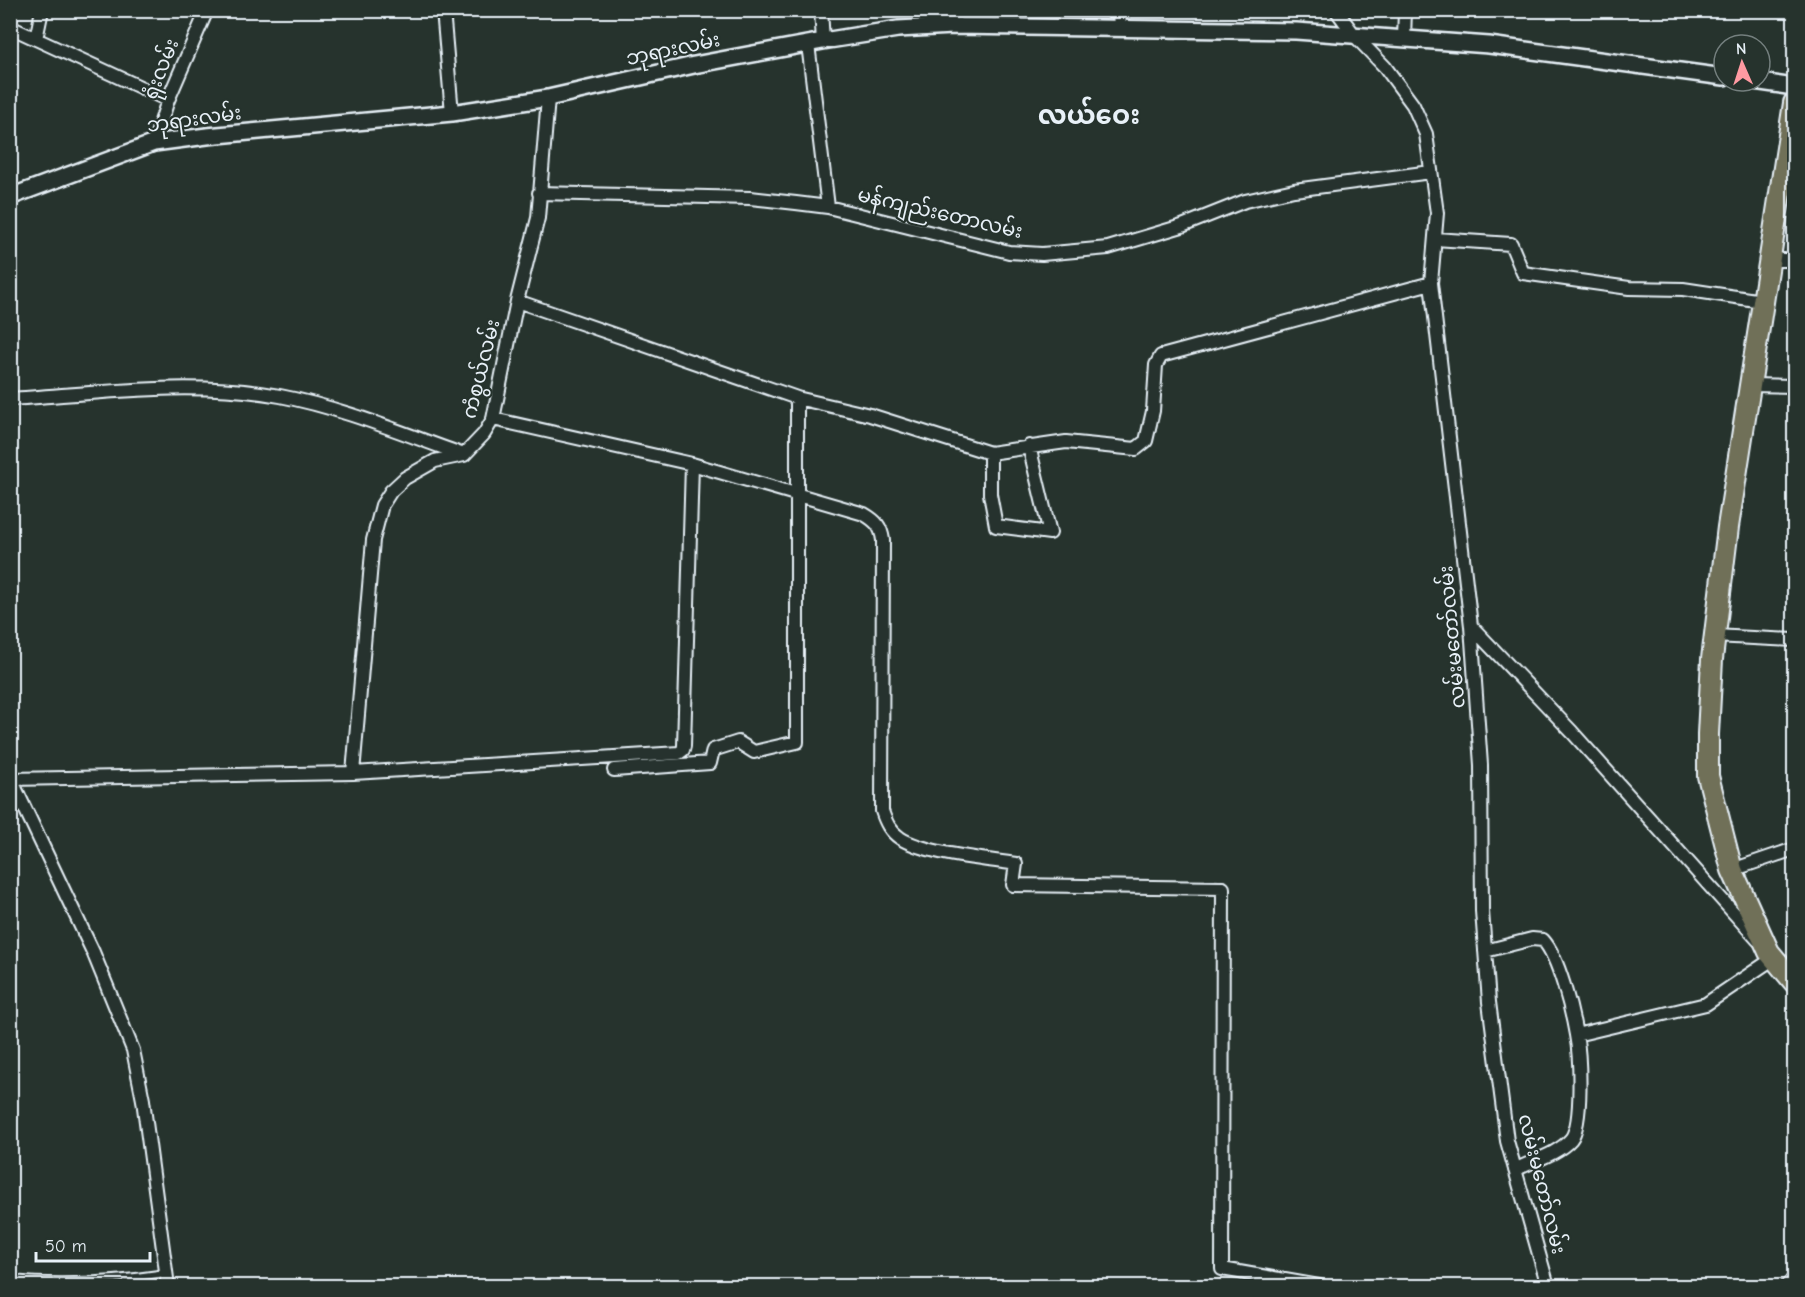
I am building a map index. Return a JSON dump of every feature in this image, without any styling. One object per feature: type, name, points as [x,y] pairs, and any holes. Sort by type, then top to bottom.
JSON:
[{"type":"main road","points":[[1794,103],[1762,302],[1714,636],[1708,734],[1708,776],[1732,870],[1771,955],[1794,982]]},
{"type":"street","points":[[36,39],[42,10]]},
{"type":"street","name":"ရုံးလမ်း","points":[[154,143],[168,100],[207,10]]},
{"type":"street","points":[[443,10],[452,113]]},
{"type":"street","points":[[821,10],[816,42],[828,207]]},
{"type":"street","points":[[1119,10],[1120,28]]},
{"type":"street","name":"လမ်းမတော်လမ်း","points":[[1336,10],[1355,36],[1385,67],[1413,105],[1426,134],[1437,213],[1431,283],[1472,626],[1481,765],[1482,911],[1485,951],[1507,1141],[1548,1287]]},
{"type":"street","points":[[1404,39],[1405,10]]},
{"type":"street","name":"ဘုရားလမ်း","points":[[10,197],[154,143],[452,113],[548,98],[694,64],[954,18],[1120,28],[1296,31],[1489,45],[1712,75]]},
{"type":"street","points":[[10,27],[168,100]]},
{"type":"street","points":[[1772,84],[1794,87]]},
{"type":"street","name":"ကံစွယ်လမ်း","points":[[464,455],[484,434],[493,419],[517,301],[538,218],[548,98]]},
{"type":"street","name":"မန်ကျည်းတောလမ်း","points":[[539,193],[750,198],[828,207],[1009,252],[1074,252],[1108,248],[1182,226],[1245,201],[1294,190],[1431,172]]},
{"type":"street","points":[[1435,239],[1511,244],[1523,273],[1629,288],[1695,291],[1762,302]]},
{"type":"street","points":[[1770,260],[1794,260]]},
{"type":"street","points":[[517,301],[797,398],[870,415],[990,453],[1066,442],[1136,449],[1146,441],[1153,411],[1156,365],[1161,356],[1431,283]]},
{"type":"street","points":[[1750,385],[1794,386]]},
{"type":"street","points":[[10,399],[202,388],[234,390],[281,397],[354,416],[464,455]]},
{"type":"street","points":[[614,770],[710,763],[712,750],[738,742],[754,752],[797,742],[795,496],[797,398]]},
{"type":"street","points":[[493,419],[692,464],[795,496],[864,514],[876,521],[882,530],[882,811],[888,827],[918,847],[1016,864],[1013,885],[1223,888],[1222,1269],[1319,1287]]},
{"type":"street","points":[[990,453],[990,494],[996,526],[1050,532],[1029,446]]},
{"type":"street","points":[[353,773],[373,540],[382,505],[391,491],[418,470],[435,461],[464,455]]},
{"type":"street","points":[[168,1287],[143,1100],[134,1050],[93,952],[11,779],[353,773],[672,754],[684,750],[692,464]]},
{"type":"street","points":[[1472,626],[1572,732],[1640,812],[1771,955],[1706,1004],[1576,1035]]},
{"type":"street","points":[[1714,636],[1794,640]]},
{"type":"street","points":[[1732,870],[1794,849]]},
{"type":"street","points":[[1485,951],[1532,939],[1543,940],[1555,963],[1576,1035],[1579,1074],[1576,1126],[1573,1138],[1562,1147],[1515,1170]]},
{"type":"lane","points":[[10,1279],[56,1283],[108,1281],[166,1273]]},
{"type":"railway","points":[[1781,1286],[1794,1272]]},
{"type":"district","name":"လယ်ဝေး","points":[[1089,116]]}]
